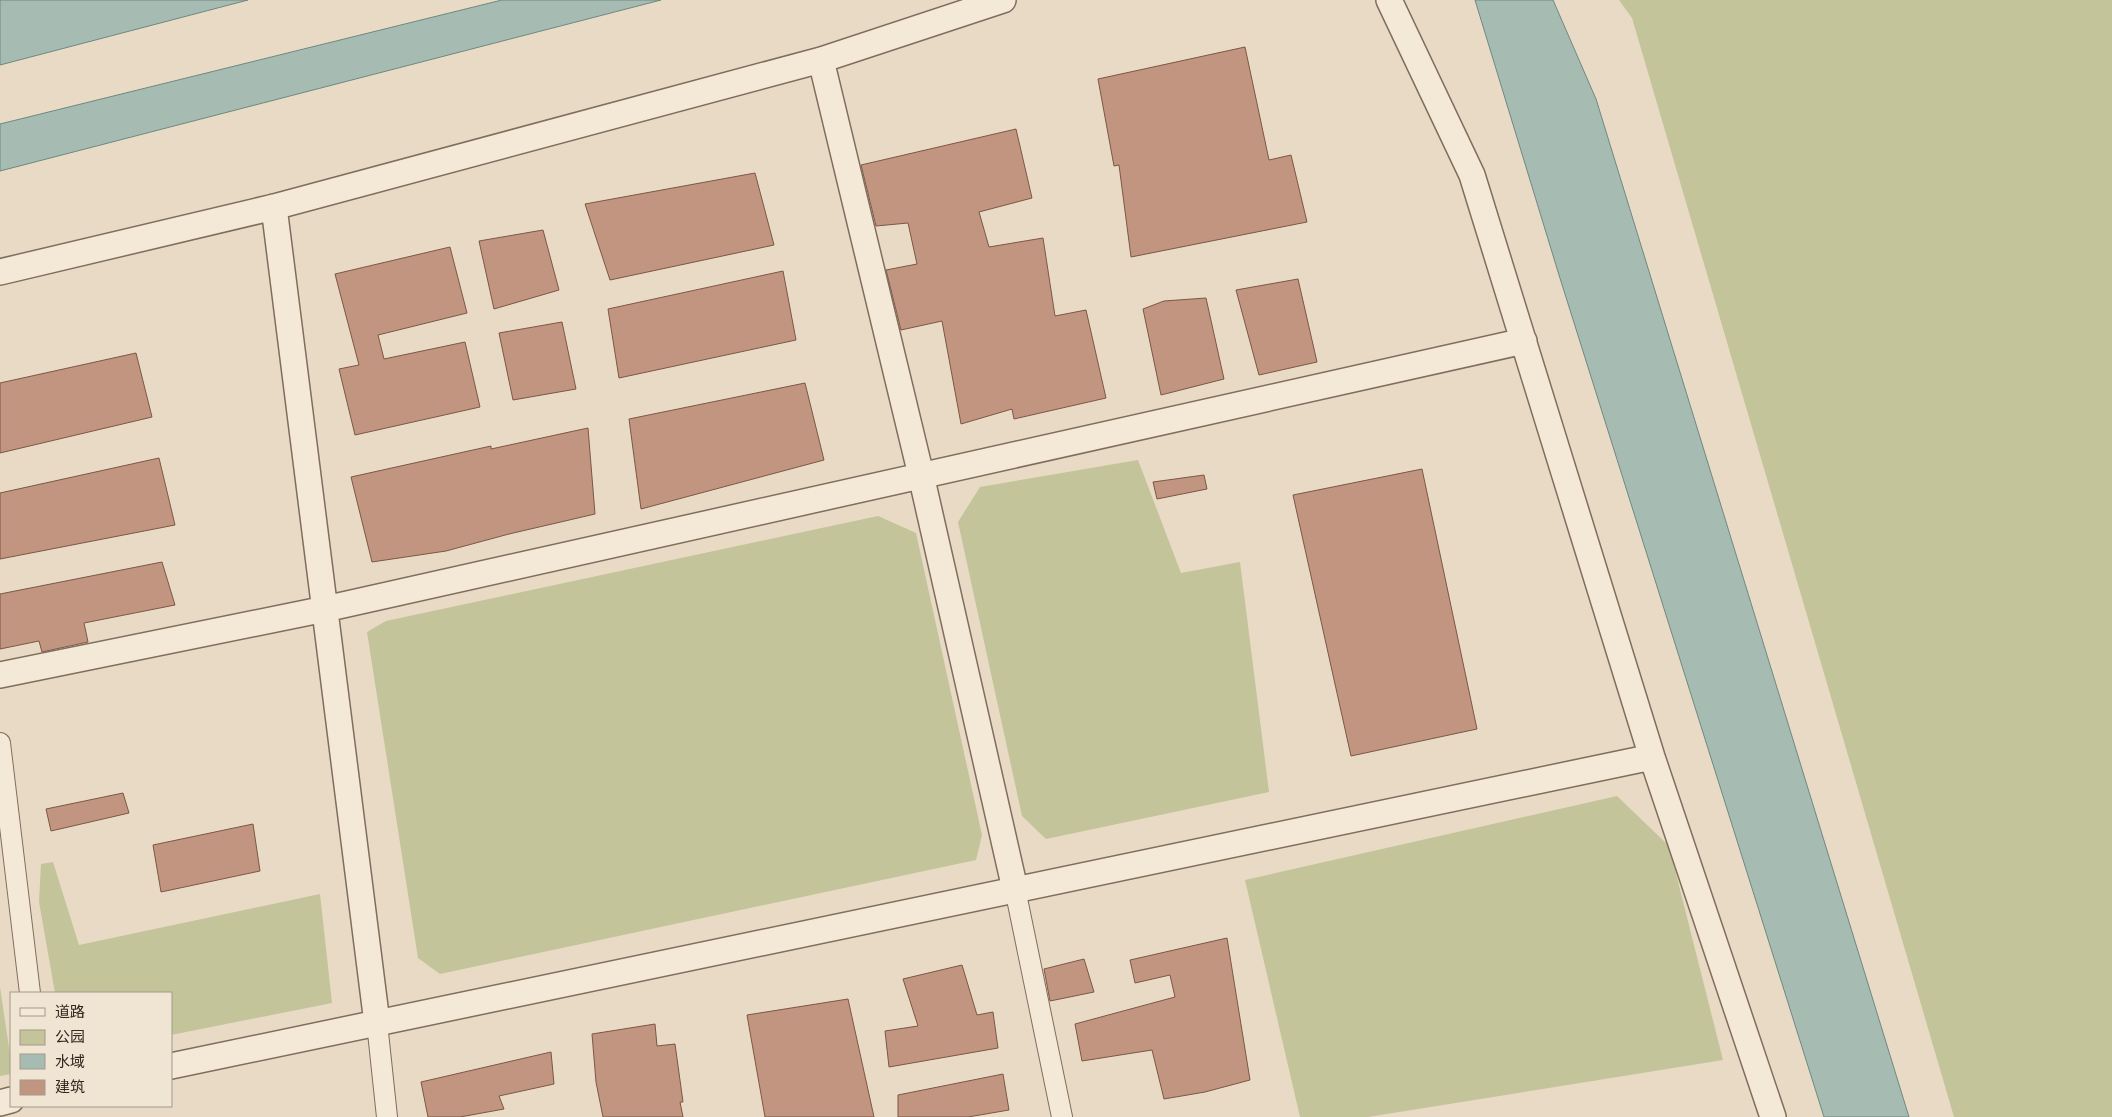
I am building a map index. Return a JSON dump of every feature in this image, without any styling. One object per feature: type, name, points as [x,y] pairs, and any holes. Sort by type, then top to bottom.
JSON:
[{"type":"street","points":[[0,272],[274,207],[821,60],[1003,0]]},
{"type":"street","points":[[1389,0],[1472,175],[1652,757],[1773,1117]]},
{"type":"street","points":[[821,60],[921,475],[1015,889],[1062,1117]]},
{"type":"street","points":[[274,207],[388,1117]]},
{"type":"street","points":[[0,675],[325,609],[1524,341]]},
{"type":"street","points":[[0,743],[9,904],[30,992]]},
{"type":"street","points":[[172,1066],[1652,757]]},
{"type":"green space","points":[[1619,0],[2112,0],[2112,1117],[1954,1117],[1632,18]]},
{"type":"green space","points":[[1138,460],[1181,573],[1240,562],[1269,792],[1046,839],[1022,816],[958,522],[980,487]]},
{"type":"green space","points":[[878,516],[916,533],[982,835],[976,860],[440,974],[418,958],[367,632],[386,621]]},
{"type":"green space","points":[[1617,796],[1669,846],[1723,1060],[1368,1117],[1300,1117],[1245,880]]},
{"type":"green space","points":[[53,862],[79,945],[320,894],[332,1003],[172,1035],[172,992],[55,992],[39,902],[41,864]]},
{"type":"green space","points":[[0,987],[10,1054],[10,1074],[0,1076]]},
{"type":"water","points":[[0,0],[248,0],[0,65]]},
{"type":"water","points":[[502,0],[661,0],[0,171],[0,124]]},
{"type":"water","points":[[1475,0],[1553,0],[1596,99],[1909,1117],[1824,1117],[1559,275]]},
{"type":"building","points":[[1245,47],[1269,160],[1291,155],[1307,222],[1131,257],[1119,165],[1114,166],[1098,79]]},
{"type":"building","points":[[1016,129],[1032,198],[979,212],[989,247],[1043,238],[1055,316],[1086,310],[1106,398],[1014,419],[1012,409],[961,424],[942,321],[901,330],[886,270],[917,264],[908,223],[876,226],[861,165]]},
{"type":"building","points":[[755,173],[774,245],[610,280],[585,204]]},
{"type":"building","points":[[543,230],[559,290],[494,309],[479,241]]},
{"type":"building","points":[[450,247],[467,313],[378,335],[384,359],[465,342],[480,407],[355,435],[339,369],[359,365],[335,274]]},
{"type":"building","points":[[783,271],[796,340],[619,378],[608,309]]},
{"type":"building","points":[[1298,279],[1317,362],[1259,375],[1236,290]]},
{"type":"building","points":[[1206,298],[1224,379],[1161,395],[1143,309],[1164,301]]},
{"type":"building","points":[[562,322],[576,389],[513,400],[499,333]]},
{"type":"building","points":[[136,353],[152,417],[0,453],[0,383]]},
{"type":"building","points":[[805,383],[824,460],[641,509],[629,419]]},
{"type":"building","points":[[588,428],[595,514],[446,551],[372,562],[351,477],[491,446],[491,449]]},
{"type":"building","points":[[159,458],[175,525],[0,559],[0,493]]},
{"type":"building","points":[[1422,469],[1477,729],[1351,756],[1293,495]]},
{"type":"building","points":[[1204,475],[1207,489],[1157,499],[1153,482]]},
{"type":"building","points":[[162,562],[175,605],[84,623],[88,642],[42,652],[39,641],[0,649],[0,594]]},
{"type":"building","points":[[123,793],[129,813],[51,831],[46,809]]},
{"type":"building","points":[[253,824],[260,871],[161,892],[153,845]]},
{"type":"building","points":[[1227,938],[1250,1080],[1205,1092],[1164,1099],[1152,1050],[1082,1061],[1075,1024],[1175,997],[1170,975],[1135,983],[1130,960]]},
{"type":"building","points":[[1084,959],[1094,992],[1050,1001],[1044,969]]},
{"type":"building","points":[[962,965],[977,1015],[993,1012],[998,1048],[889,1067],[885,1031],[918,1026],[903,979]]},
{"type":"building","points":[[848,999],[874,1117],[765,1117],[747,1015]]},
{"type":"building","points":[[655,1024],[657,1046],[675,1044],[683,1102],[680,1102],[683,1117],[603,1117],[596,1082],[592,1034]]},
{"type":"building","points":[[551,1052],[554,1084],[499,1096],[504,1109],[460,1117],[428,1117],[421,1082]]},
{"type":"building","points":[[1003,1074],[1009,1110],[968,1117],[898,1117],[898,1095]]}]
